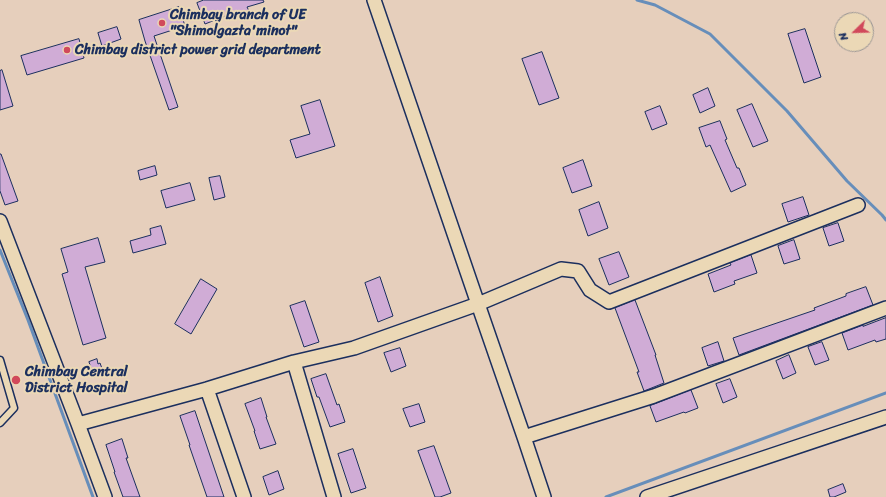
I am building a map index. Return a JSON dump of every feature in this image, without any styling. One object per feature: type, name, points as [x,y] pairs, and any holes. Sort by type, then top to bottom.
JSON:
[{"type":"street","points":[[374,0],[544,497]]},
{"type":"street","points":[[78,424],[207,389],[294,362],[354,348],[478,304],[560,269],[578,271],[590,290],[609,302],[858,206]]},
{"type":"street","points":[[0,220],[105,497]]},
{"type":"street","points":[[524,437],[654,396],[886,308]]},
{"type":"street","points":[[294,362],[334,497]]},
{"type":"street","points":[[207,389],[244,497]]},
{"type":"street","points":[[648,497],[886,417]]},
{"type":"lane","points":[[0,360],[14,408],[0,422]]},
{"type":"building","points":[[204,0],[263,0],[264,2],[247,7],[249,11],[239,14],[238,11],[205,24],[197,3]]},
{"type":"building","points":[[179,7],[185,26],[154,36],[178,107],[169,110],[139,20]]},
{"type":"building","points":[[117,27],[121,39],[102,46],[98,33]]},
{"type":"building","points":[[805,29],[821,77],[804,83],[788,34]]},
{"type":"building","points":[[79,39],[84,58],[27,75],[21,56]]},
{"type":"building","points":[[542,52],[559,98],[539,105],[522,59]]},
{"type":"building","points":[[2,70],[13,106],[0,110],[0,71]]},
{"type":"building","points":[[708,88],[715,106],[700,113],[693,95]]},
{"type":"building","points":[[320,100],[335,146],[296,158],[290,140],[310,134],[301,106]]},
{"type":"building","points":[[752,104],[768,141],[753,147],[737,110]]},
{"type":"building","points":[[660,106],[667,124],[652,130],[645,112]]},
{"type":"building","points":[[720,121],[727,139],[725,140],[746,185],[731,192],[710,145],[706,147],[699,128]]},
{"type":"building","points":[[0,154],[18,201],[5,205],[0,191]]},
{"type":"building","points":[[583,160],[592,186],[572,193],[563,168]]},
{"type":"building","points":[[155,166],[157,175],[140,180],[138,171]]},
{"type":"building","points":[[220,176],[225,197],[214,200],[209,178]]},
{"type":"building","points":[[190,183],[195,200],[166,208],[161,191]]},
{"type":"building","points":[[803,197],[809,215],[788,222],[782,204]]},
{"type":"building","points":[[599,202],[608,228],[588,236],[579,210]]},
{"type":"building","points":[[838,223],[844,241],[829,246],[823,228]]},
{"type":"building","points":[[161,226],[166,244],[133,253],[130,241],[151,235],[150,229]]},
{"type":"building","points":[[98,238],[105,262],[85,267],[106,338],[83,345],[62,274],[68,272],[61,249]]},
{"type":"building","points":[[794,240],[800,259],[784,264],[778,246]]},
{"type":"building","points":[[619,252],[629,277],[609,285],[599,259]]},
{"type":"building","points":[[751,255],[757,273],[734,281],[735,284],[714,292],[708,274]]},
{"type":"building","points":[[380,277],[393,316],[378,322],[365,283]]},
{"type":"building","points":[[201,279],[217,289],[191,334],[175,324]]},
{"type":"building","points":[[866,287],[873,305],[739,355],[733,338],[815,310],[814,308]]},
{"type":"building","points":[[635,300],[656,355],[664,383],[644,391],[637,372],[639,372],[615,308]]},
{"type":"building","points":[[305,301],[319,342],[304,347],[290,306]]},
{"type":"building","points":[[886,318],[886,339],[876,342],[875,340],[848,350],[842,333]]},
{"type":"building","points":[[718,342],[724,361],[708,366],[702,348]]},
{"type":"building","points":[[822,342],[829,360],[815,365],[808,347]]},
{"type":"building","points":[[400,348],[406,366],[391,372],[384,353]]},
{"type":"building","points":[[789,355],[796,373],[783,379],[776,361]]},
{"type":"building","points":[[97,359],[98,364],[100,363],[104,374],[94,377],[89,362]]},
{"type":"building","points":[[326,374],[345,422],[330,427],[311,379]]},
{"type":"building","points":[[730,379],[737,397],[723,403],[716,384]]},
{"type":"building","points":[[691,390],[698,408],[656,422],[650,406]]},
{"type":"building","points":[[261,398],[276,444],[260,449],[245,404]]},
{"type":"building","points":[[419,404],[425,422],[410,427],[403,409]]},
{"type":"building","points":[[195,411],[224,497],[207,497],[189,445],[180,416]]},
{"type":"building","points":[[122,439],[128,458],[126,458],[140,497],[123,497],[114,472],[106,445]]},
{"type":"building","points":[[434,446],[451,493],[440,497],[435,497],[418,451]]},
{"type":"building","points":[[353,449],[366,488],[351,493],[338,454]]},
{"type":"building","points":[[278,471],[284,489],[269,495],[263,477]]},
{"type":"building","points":[[843,484],[846,492],[830,497],[828,490]]},
{"type":"waterway","points":[[637,0],[655,5],[710,34],[787,111],[847,181],[886,220]]},
{"type":"waterway","points":[[0,250],[28,320],[93,497]]},
{"type":"waterway","points":[[606,497],[886,393]]},
{"type":"place","name":"Chimbay branch of UE \"Shimolgazta'minot\"","points":[[162,23]]},
{"type":"place","name":"Chimbay district power grid department","points":[[67,50]]},
{"type":"place","name":"Chimbay Central District Hospital","points":[[16,380]]}]
